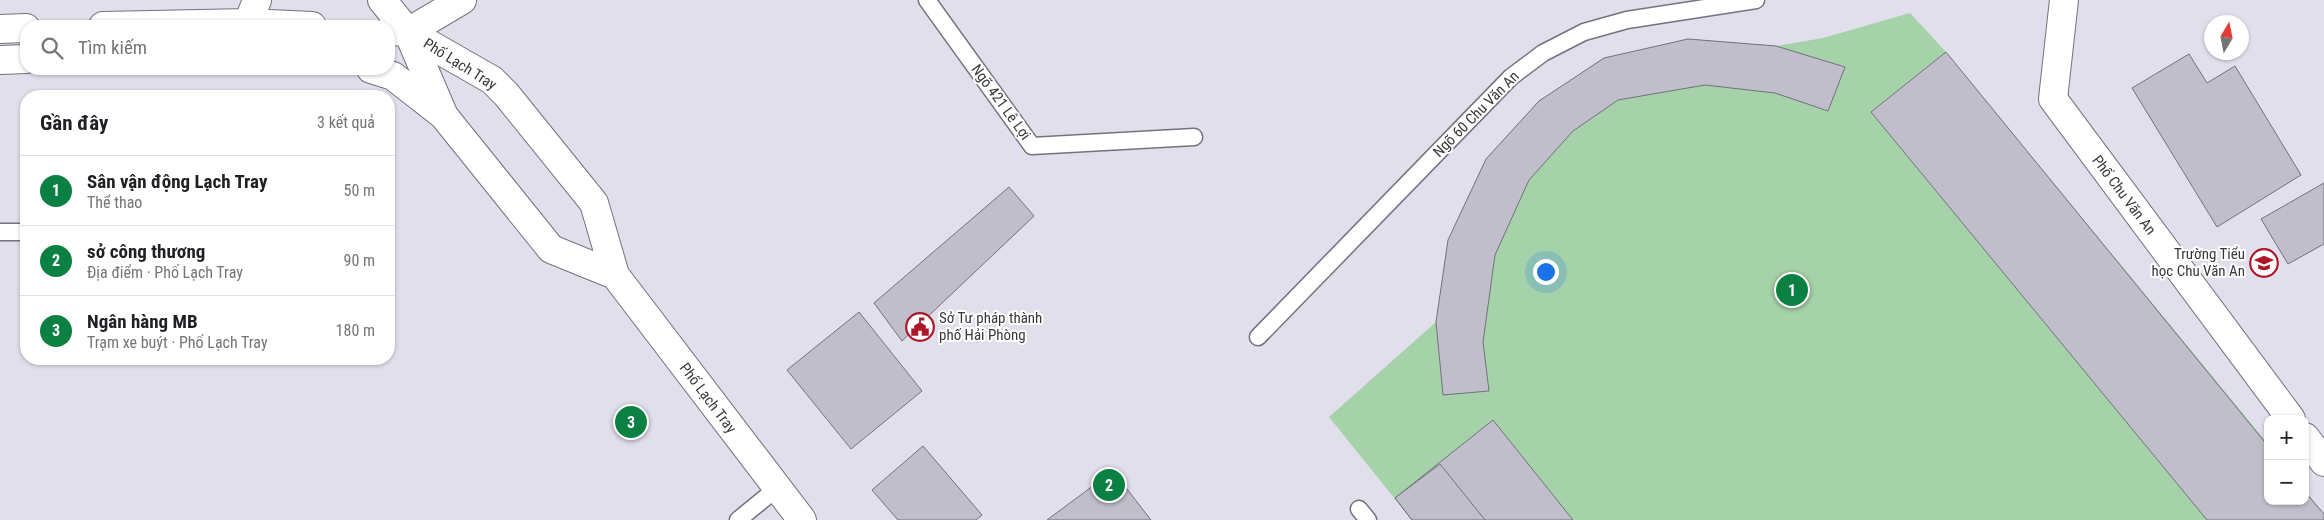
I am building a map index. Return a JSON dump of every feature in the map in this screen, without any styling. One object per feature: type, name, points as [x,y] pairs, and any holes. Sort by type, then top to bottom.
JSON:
[{"type":"main road","points":[[382,0],[393,20]]},
{"type":"main road","points":[[399,32],[462,0]]},
{"type":"main road","name":"Phố Chu Văn An","points":[[2064,0],[2053,100],[2289,415]]},
{"type":"main road","points":[[192,20],[251,16],[275,20]]},
{"type":"main road","points":[[0,29],[20,28]]},
{"type":"main road","name":"Phố Lạch Tray","points":[[399,32],[444,116],[551,249],[615,276]]},
{"type":"main road","name":"Phố Lạch Tray","points":[[399,32],[492,80],[506,94],[594,203],[615,276],[776,489],[802,520]]},
{"type":"main road","points":[[0,60],[20,59]]},
{"type":"main road","points":[[390,75],[444,116]]},
{"type":"main road","points":[[2309,442],[2324,462]]},
{"type":"lane","name":"Ngõ 421 Lê Lợi","points":[[927,0],[1032,146],[1194,137]]},
{"type":"lane","name":"Ngõ 60 Chu Văn An","points":[[1258,337],[1511,77],[1543,53],[1584,32],[1627,20],[1751,0]]},
{"type":"lane","points":[[0,232],[20,232]]},
{"type":"lane","points":[[738,520],[776,489]]},
{"type":"green space","points":[[1910,13],[1946,52],[2264,439],[2264,505],[2309,505],[2309,495],[2324,514],[2324,520],[1412,520],[1329,417],[1436,322],[1448,240],[1486,159],[1539,101],[1604,58],[1688,39],[1776,46],[1823,38]]},
{"type":"building","points":[[1688,39],[1776,46],[1845,67],[1828,111],[1775,93],[1705,85],[1618,100],[1573,131],[1529,180],[1495,255],[1483,342],[1489,391],[1443,395],[1436,322],[1448,240],[1486,159],[1539,101],[1604,58]]},
{"type":"building","points":[[1946,52],[2264,441],[2264,505],[2309,505],[2309,497],[2324,514],[2324,520],[2207,520],[1871,112]]},
{"type":"building","points":[[2189,54],[2207,83],[2235,66],[2301,175],[2217,227],[2132,88]]},
{"type":"building","points":[[2324,183],[2324,244],[2288,264],[2261,219]]},
{"type":"building","points":[[1009,187],[1034,216],[902,341],[874,303]]},
{"type":"building","points":[[859,312],[922,391],[851,449],[787,370]]},
{"type":"building","points":[[1493,420],[1573,520],[1412,520],[1395,498]]},
{"type":"building","points":[[923,446],[982,515],[976,520],[898,520],[872,490]]},
{"type":"building","points":[[1440,464],[1485,520],[1412,520],[1395,498]]},
{"type":"building","points":[[1113,471],[1151,520],[1047,520]]},
{"type":"place","name":"Trường Tiểu học Chu Văn An","points":[[2264,263]]},
{"type":"place","name":"Sân vận động Lạch Tray","points":[[1792,290]]},
{"type":"place","name":"Sở Tư pháp thành phố Hải Phòng","points":[[920,327]]},
{"type":"place","name":"Ngân hàng MB","points":[[631,422]]},
{"type":"place","name":"sở công thương","points":[[1109,485]]}]
